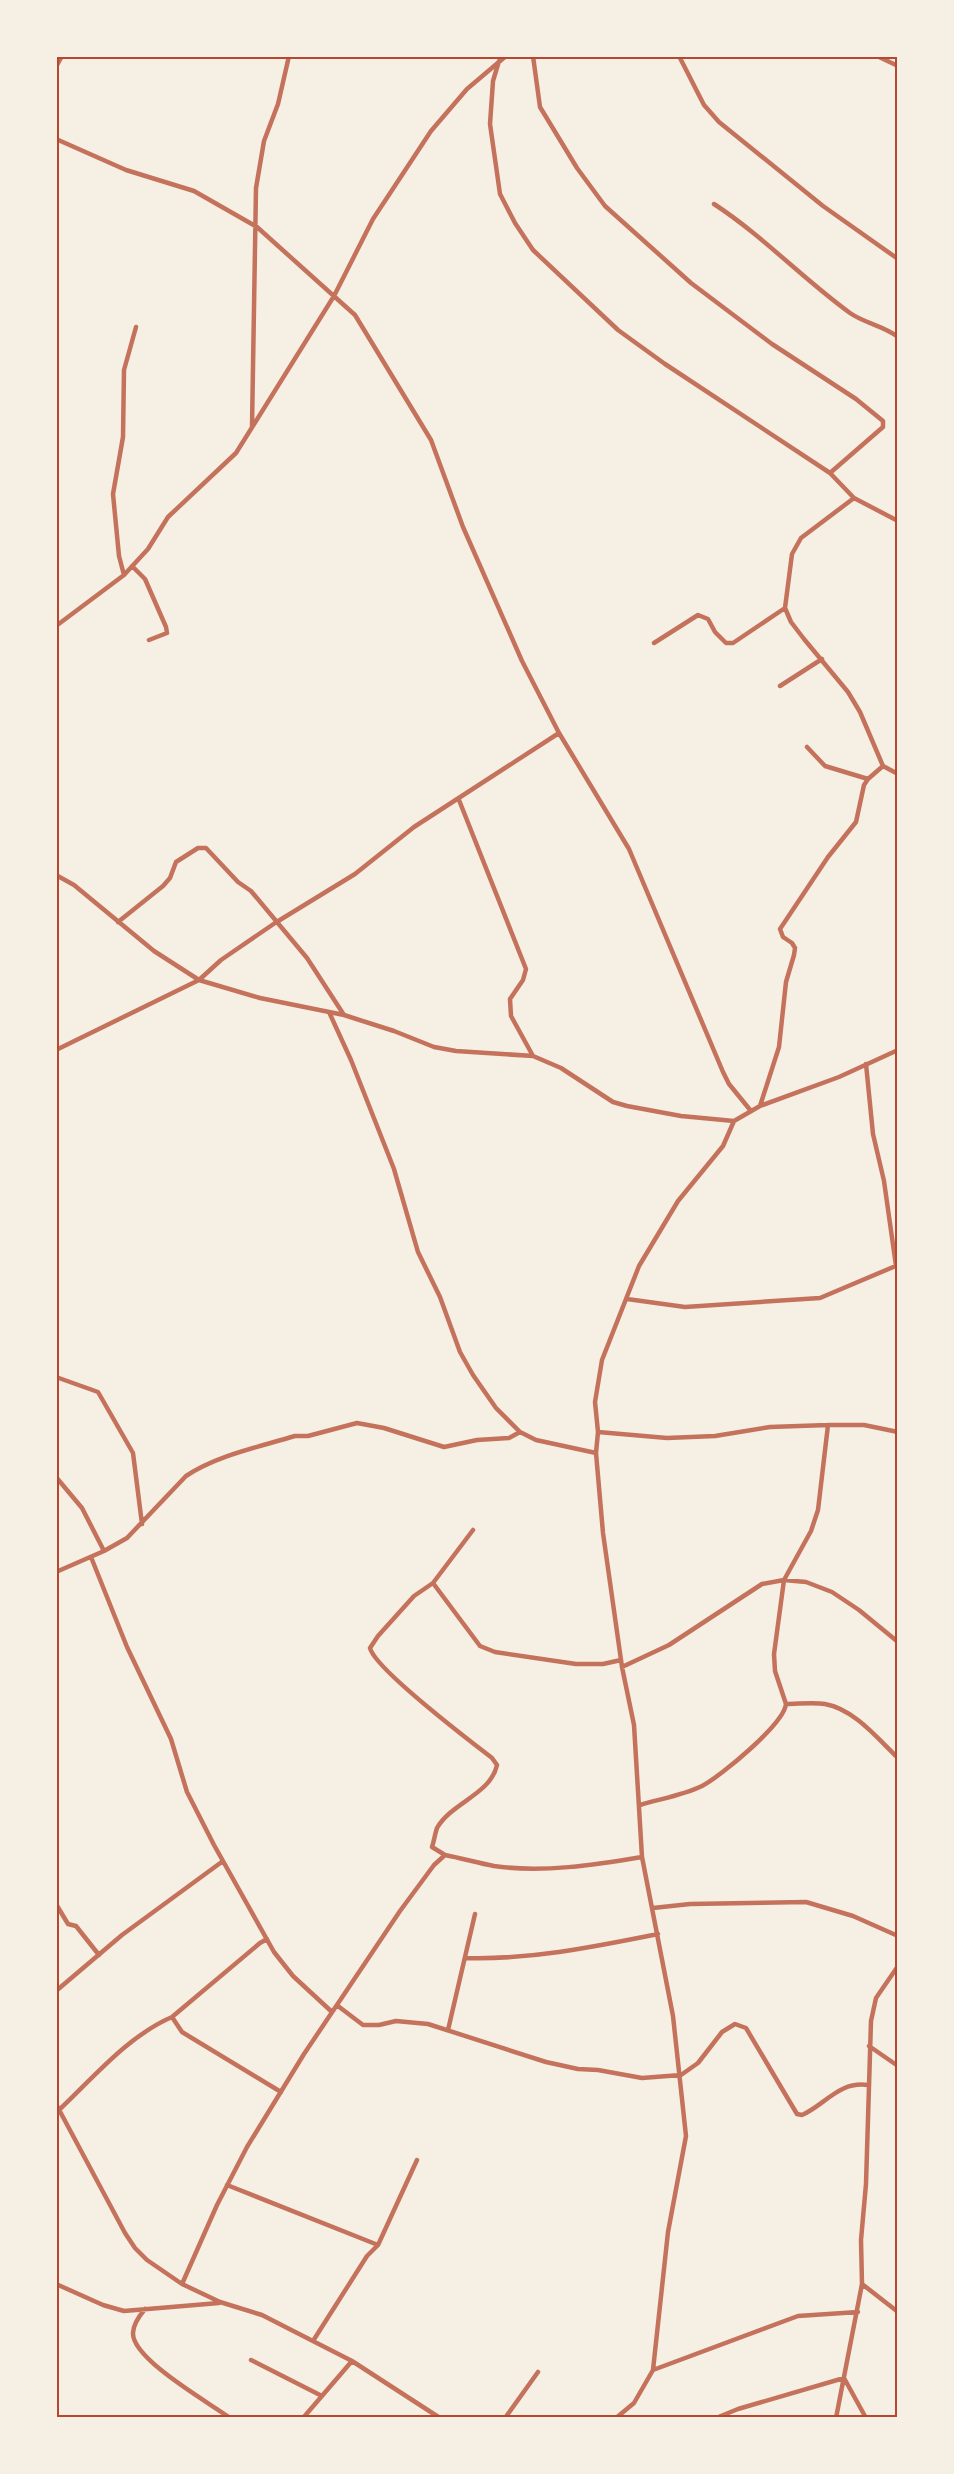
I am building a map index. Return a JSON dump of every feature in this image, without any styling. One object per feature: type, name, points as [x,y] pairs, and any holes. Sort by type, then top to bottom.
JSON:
[{"type":"street","points":[[56,67],[62,56]]},
{"type":"street","points":[[252,428],[252,309],[257,227],[256,188],[264,141],[278,104],[289,56]]},
{"type":"street","points":[[56,626],[124,575],[148,548],[168,517],[236,453],[334,296],[373,219],[431,132],[467,89],[500,58],[506,56]]},
{"type":"street","points":[[533,56],[540,107],[577,168],[605,206],[691,283],[772,344],[862,404],[883,421],[883,427],[830,474]]},
{"type":"street","points":[[679,56],[704,105],[719,122],[823,206],[898,259]]},
{"type":"street","points":[[877,56],[898,66]]},
{"type":"street","points":[[500,58],[494,81],[490,124],[500,194],[514,224],[533,250],[618,330],[664,364],[830,474],[854,498],[898,521]]},
{"type":"street","points":[[56,139],[126,170],[194,191],[257,227],[355,315],[431,440],[463,527],[522,661],[559,733],[629,849],[729,1084],[751,1111]]},
{"type":"street","points":[[714,204],[736,218],[852,314],[898,337]]},
{"type":"street","points":[[124,575],[118,556],[113,494],[122,437],[124,370],[136,327]]},
{"type":"street","points":[[854,498],[801,538],[792,554],[785,608],[791,622],[848,692],[860,712],[884,766],[898,774]]},
{"type":"street","points":[[132,566],[145,579],[166,627],[167,633],[164,636],[149,640]]},
{"type":"street","points":[[654,643],[698,615],[708,619],[715,632],[726,643],[733,643],[785,608]]},
{"type":"street","points":[[780,686],[822,659]]},
{"type":"street","points":[[56,1050],[199,980],[221,960],[355,874],[414,827],[459,800],[559,733]]},
{"type":"street","points":[[807,747],[826,766],[868,779]]},
{"type":"street","points":[[760,1106],[779,1047],[786,982],[795,948],[783,936],[780,929],[828,857],[858,819],[862,794],[868,779],[884,766]]},
{"type":"street","points":[[459,800],[526,969],[524,980],[510,999],[511,1016],[533,1056]]},
{"type":"street","points":[[118,922],[163,886],[170,878],[176,862],[198,848],[206,848],[238,882],[251,891],[327,985],[344,1015]]},
{"type":"street","points":[[56,874],[74,885],[154,951],[199,980],[252,996],[344,1015],[434,1047],[456,1051],[533,1056],[561,1068],[613,1102],[682,1116],[734,1120],[760,1106],[839,1077],[898,1050]]},
{"type":"street","points":[[329,1012],[351,1060],[394,1169],[418,1252],[440,1298],[460,1352],[488,1397],[520,1432],[536,1440],[596,1453]]},
{"type":"street","points":[[627,1299],[685,1307],[820,1298],[897,1266],[884,1181],[873,1134],[866,1064]]},
{"type":"street","points":[[616,2418],[634,2403],[653,2370],[668,2232],[686,2136],[673,2016],[642,1857],[634,1725],[622,1666],[608,1578],[596,1453],[598,1432],[595,1402],[602,1360],[639,1266],[678,1201],[723,1146],[734,1120]]},
{"type":"street","points":[[56,1377],[98,1392],[133,1453],[142,1524]]},
{"type":"street","points":[[56,1572],[104,1551],[127,1538],[186,1476],[198,1468],[295,1436],[308,1436],[357,1423],[384,1428],[444,1447],[477,1440],[509,1438],[520,1432]]},
{"type":"street","points":[[598,1432],[667,1438],[715,1436],[770,1427],[828,1425],[864,1425],[898,1432]]},
{"type":"street","points":[[640,1805],[702,1786],[742,1758],[777,1722],[785,1710],[786,1704],[775,1672],[774,1654],[784,1580],[811,1531],[818,1510],[828,1425]]},
{"type":"street","points":[[56,1477],[82,1508],[104,1551]]},
{"type":"street","points":[[473,1530],[433,1583],[414,1596],[370,1648],[372,1655],[392,1677],[492,1758],[497,1765],[495,1772],[483,1786],[446,1817],[437,1829],[432,1847],[445,1854],[495,1866],[586,1867],[642,1857]]},
{"type":"street","points":[[91,1557],[126,1647],[171,1739],[187,1792],[223,1862],[267,1939],[294,1976],[332,2012]]},
{"type":"street","points":[[622,1666],[669,1645],[762,1584],[784,1580],[806,1582],[832,1592],[859,1610],[898,1642]]},
{"type":"street","points":[[433,1583],[480,1646],[495,1652],[576,1664],[603,1664],[621,1660]]},
{"type":"street","points":[[786,1704],[825,1704],[836,1707],[870,1731],[898,1758]]},
{"type":"street","points":[[182,2284],[247,2147],[332,2012],[338,2006],[400,1911],[434,1865],[445,1854]]},
{"type":"street","points":[[56,1991],[122,1935],[223,1862]]},
{"type":"street","points":[[652,1908],[690,1904],[806,1902],[853,1916],[898,1936]]},
{"type":"street","points":[[56,1904],[68,1924],[76,1926],[99,1955]]},
{"type":"street","points":[[448,2030],[474,1914]]},
{"type":"street","points":[[465,1958],[496,1959],[543,1955],[658,1934]]},
{"type":"street","points":[[60,2110],[120,2052],[156,2023],[172,2017],[267,1939]]},
{"type":"street","points":[[836,2418],[862,2284],[861,2240],[866,2184],[869,2046],[876,1998],[898,1966]]},
{"type":"street","points":[[338,2006],[363,2025],[379,2025],[396,2020],[428,2024],[546,2062],[578,2069],[598,2070],[642,2078],[681,2076],[698,2063],[722,2032],[735,2024],[746,2028],[797,2114],[802,2116],[810,2112],[822,2101],[847,2086],[856,2083],[868,2085]]},
{"type":"street","points":[[172,2017],[182,2032],[281,2092]]},
{"type":"street","points":[[869,2046],[898,2066]]},
{"type":"street","points":[[56,2104],[135,2248],[148,2260],[182,2284],[220,2302],[262,2315],[352,2361],[440,2418]]},
{"type":"street","points":[[313,2341],[368,2256],[378,2245],[417,2160]]},
{"type":"street","points":[[227,2186],[378,2245]]},
{"type":"street","points":[[56,2284],[124,2311],[220,2302]]},
{"type":"street","points":[[862,2284],[898,2312]]},
{"type":"street","points":[[145,2309],[137,2320],[132,2332],[136,2347],[154,2365],[230,2418]]},
{"type":"street","points":[[653,2370],[798,2316],[858,2312]]},
{"type":"street","points":[[251,2360],[320,2395]]},
{"type":"street","points":[[303,2418],[320,2395],[352,2361]]},
{"type":"street","points":[[505,2418],[538,2372]]},
{"type":"street","points":[[716,2418],[801,2389],[844,2378]]},
{"type":"street","points":[[844,2378],[866,2418]]}]
